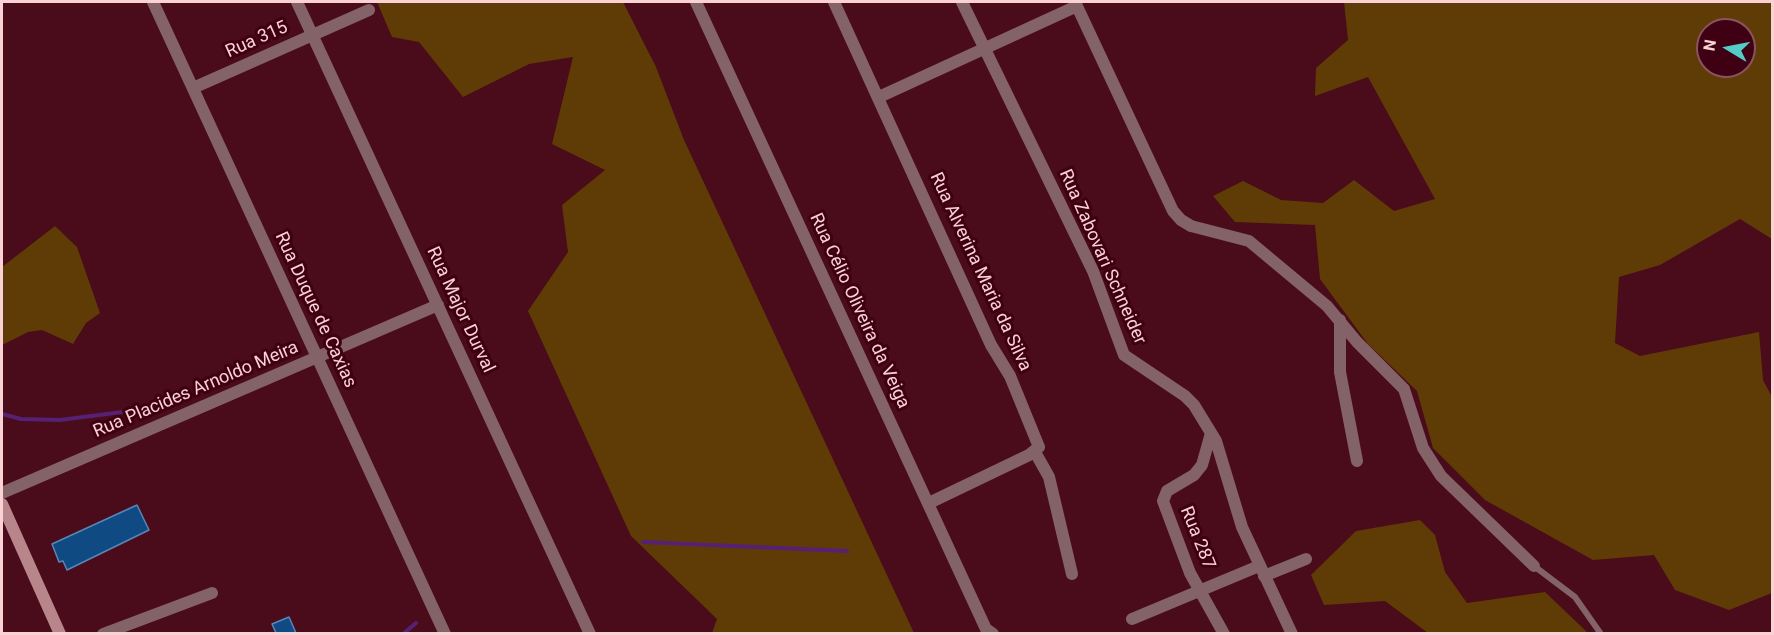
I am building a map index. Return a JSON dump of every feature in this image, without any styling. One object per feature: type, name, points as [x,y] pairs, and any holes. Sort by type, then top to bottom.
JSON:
[{"type":"main road","points":[[2,504],[60,633]]},
{"type":"street","name":"Rua Duque de Caxias","points":[[153,2],[445,633]]},
{"type":"street","name":"Rua Major Durval","points":[[297,2],[590,633]]},
{"type":"street","name":"Rua Célio Oliveira da Veiga","points":[[696,2],[986,629],[993,633]]},
{"type":"street","name":"Rua Alverina Maria da Silva","points":[[834,2],[991,345],[1010,376],[1026,411],[1039,447],[1035,452]]},
{"type":"street","name":"Rua Zabovari Schneider","points":[[962,2],[1093,272],[1124,355],[1185,396],[1194,405],[1211,433],[1237,512],[1261,571],[1292,633]]},
{"type":"street","points":[[879,97],[1076,4],[1173,211],[1191,226],[1249,241],[1327,306],[1357,342],[1404,389],[1423,448],[1441,476],[1534,566]]},
{"type":"street","name":"Rua 315","points":[[193,88],[369,10]]},
{"type":"street","name":"Rua Placides Arnoldo Meira","points":[[2,493],[438,305]]},
{"type":"street","points":[[1340,319],[1340,372],[1357,461]]},
{"type":"street","name":"Rua 287","points":[[1211,433],[1206,456],[1194,475],[1164,496],[1166,510],[1184,559],[1224,633]]},
{"type":"street","points":[[929,504],[1035,452],[1049,477],[1072,574]]},
{"type":"street","points":[[1132,619],[1200,591],[1306,559]]},
{"type":"street","points":[[103,633],[212,593]]},
{"type":"lane","points":[[1534,566],[1575,597],[1601,633]]},
{"type":"shaded area","points":[[377,2],[623,2],[656,67],[684,140],[914,633],[712,633],[717,619],[631,536],[528,311],[568,252],[562,205],[605,170],[552,144],[573,57],[529,64],[463,97],[419,42],[392,37]]},
{"type":"shaded area","points":[[1344,2],[1772,2],[1772,239],[1740,219],[1660,265],[1619,277],[1615,343],[1640,356],[1759,332],[1763,380],[1772,397],[1772,593],[1729,610],[1675,590],[1654,555],[1593,560],[1485,500],[1433,448],[1417,391],[1368,344],[1320,279],[1315,225],[1235,222],[1213,196],[1243,181],[1281,200],[1323,203],[1354,180],[1394,211],[1435,199],[1368,77],[1315,96],[1316,68],[1348,40]]},
{"type":"shaded area","points":[[55,226],[77,247],[100,313],[86,323],[73,344],[42,330],[28,332],[2,345],[2,267]]},
{"type":"shaded area","points":[[1420,520],[1435,535],[1445,572],[1467,603],[1545,592],[1588,633],[1428,633],[1385,601],[1324,605],[1311,575],[1356,531]]},
{"type":"building","points":[[137,505],[149,530],[67,570],[63,561],[59,562],[52,544]]},
{"type":"building","points":[[289,617],[296,633],[276,633],[272,624]]},
{"type":"waterway","points":[[2,414],[21,419],[60,420],[130,411]]},
{"type":"waterway","points":[[643,542],[847,551]]},
{"type":"waterway","points":[[403,634],[416,623]]}]
